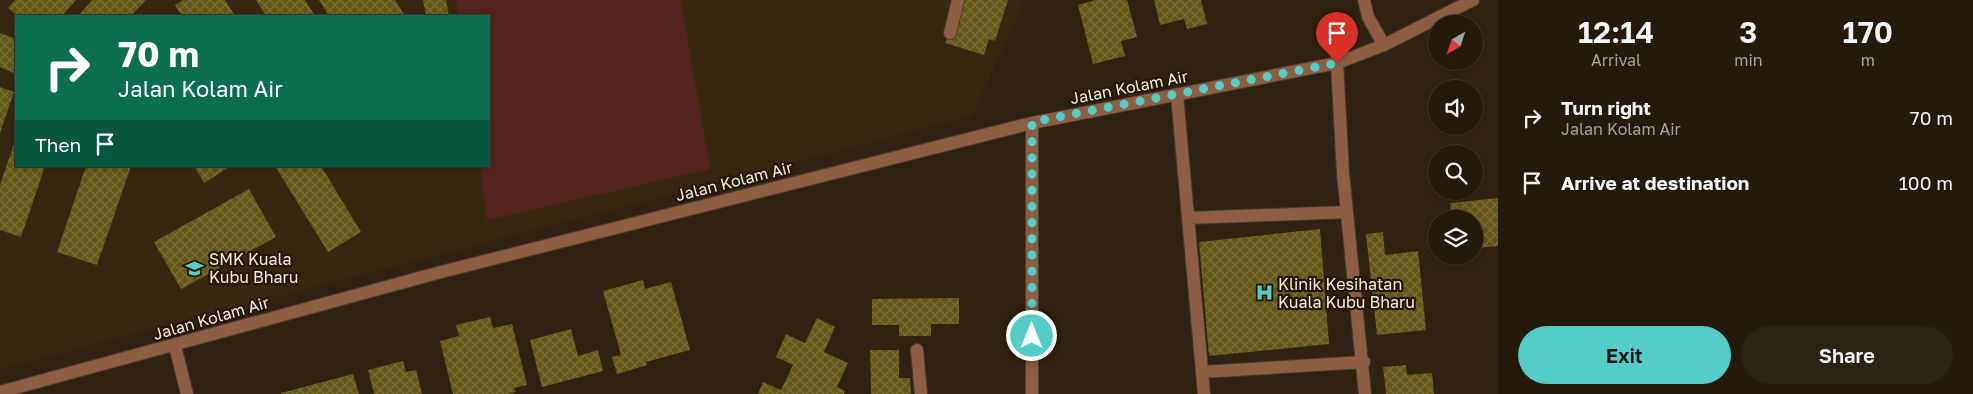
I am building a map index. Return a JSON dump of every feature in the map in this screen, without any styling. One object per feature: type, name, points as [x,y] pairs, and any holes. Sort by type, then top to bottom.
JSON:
[{"type":"street","points":[[950,33],[958,0]]},
{"type":"street","points":[[1364,0],[1368,17],[1384,45]]},
{"type":"street","name":"Jalan Kolam Air","points":[[0,392],[175,346],[286,313],[441,272],[1032,122],[1337,63],[1384,45],[1473,0]]},
{"type":"street","points":[[1337,63],[1347,212],[1366,394]]},
{"type":"street","points":[[1177,95],[1204,394]]},
{"type":"street","points":[[1032,122],[1032,394]]},
{"type":"street","points":[[1188,218],[1347,212]]},
{"type":"street","points":[[175,346],[187,394]]},
{"type":"street","points":[[917,350],[921,394]]},
{"type":"street","points":[[1202,372],[1364,362]]},
{"type":"shaded area","name":"SMK Kuala Kubu Bharu","points":[[0,0],[1025,0],[972,116],[0,369]]},
{"type":"shaded area","points":[[456,0],[681,0],[710,169],[487,220],[480,167],[490,167],[490,15],[458,15]]},
{"type":"building","points":[[15,0],[76,0],[63,15],[17,15],[8,8]]},
{"type":"building","points":[[92,0],[146,0],[132,15],[79,15]]},
{"type":"building","points":[[183,0],[225,0],[234,15],[181,15],[175,5]]},
{"type":"building","points":[[256,0],[305,0],[314,15],[265,15]]},
{"type":"building","points":[[319,0],[395,0],[404,15],[328,15]]},
{"type":"building","points":[[423,0],[446,0],[449,15],[426,15]]},
{"type":"building","points":[[959,0],[1008,0],[995,41],[989,39],[984,55],[945,43]]},
{"type":"building","points":[[1096,0],[1127,0],[1137,37],[1121,41],[1125,56],[1093,64],[1078,5]]},
{"type":"building","points":[[1154,0],[1201,0],[1207,24],[1187,29],[1184,19],[1160,25]]},
{"type":"building","points":[[0,33],[15,39],[15,74],[0,67]]},
{"type":"building","points":[[0,87],[14,92],[0,133]]},
{"type":"building","points":[[15,141],[15,167],[45,167],[21,237],[0,230],[0,185]]},
{"type":"building","points":[[86,167],[131,167],[97,265],[57,252]]},
{"type":"building","points":[[195,167],[229,167],[204,183]]},
{"type":"building","points":[[276,167],[322,167],[361,232],[328,252]]},
{"type":"building","points":[[249,189],[276,237],[181,289],[154,242]]},
{"type":"building","points":[[1498,198],[1498,246],[1483,247],[1483,210],[1451,210],[1450,203]]},
{"type":"building","name":"Klinik Kesihatan Kuala Kubu Bharu","points":[[1320,229],[1329,344],[1209,356],[1199,242]]},
{"type":"building","points":[[1383,232],[1385,255],[1418,251],[1426,330],[1377,335],[1366,234]]},
{"type":"building","points":[[643,280],[645,289],[671,282],[690,350],[646,362],[647,365],[617,374],[612,357],[621,355],[603,291]]},
{"type":"building","points":[[959,298],[959,324],[931,324],[931,336],[899,336],[899,325],[872,325],[872,299]]},
{"type":"building","points":[[490,317],[493,328],[512,324],[527,385],[514,388],[516,392],[507,394],[453,394],[440,341],[459,336],[456,325]]},
{"type":"building","points":[[817,318],[835,327],[824,352],[848,363],[837,387],[845,391],[844,394],[758,394],[763,382],[781,390],[793,365],[776,357],[786,334],[805,343]]},
{"type":"building","points":[[571,329],[578,356],[598,350],[603,371],[542,387],[530,340]]},
{"type":"building","points":[[870,350],[899,350],[899,378],[910,378],[911,394],[871,394]]},
{"type":"building","points":[[403,361],[406,372],[416,370],[422,394],[374,394],[368,370]]},
{"type":"building","points":[[1406,365],[1407,375],[1432,373],[1434,394],[1386,394],[1383,367]]},
{"type":"building","points":[[353,374],[359,394],[281,394],[281,393]]},
{"type":"place","name":"SMK Kuala Kubu Bharu","points":[[195,268]]},
{"type":"place","name":"Klinik Kesihatan Kuala Kubu Bharu","points":[[1264,293]]},
{"type":"route","points":[[1032,336],[1032,122],[1337,63]]}]
